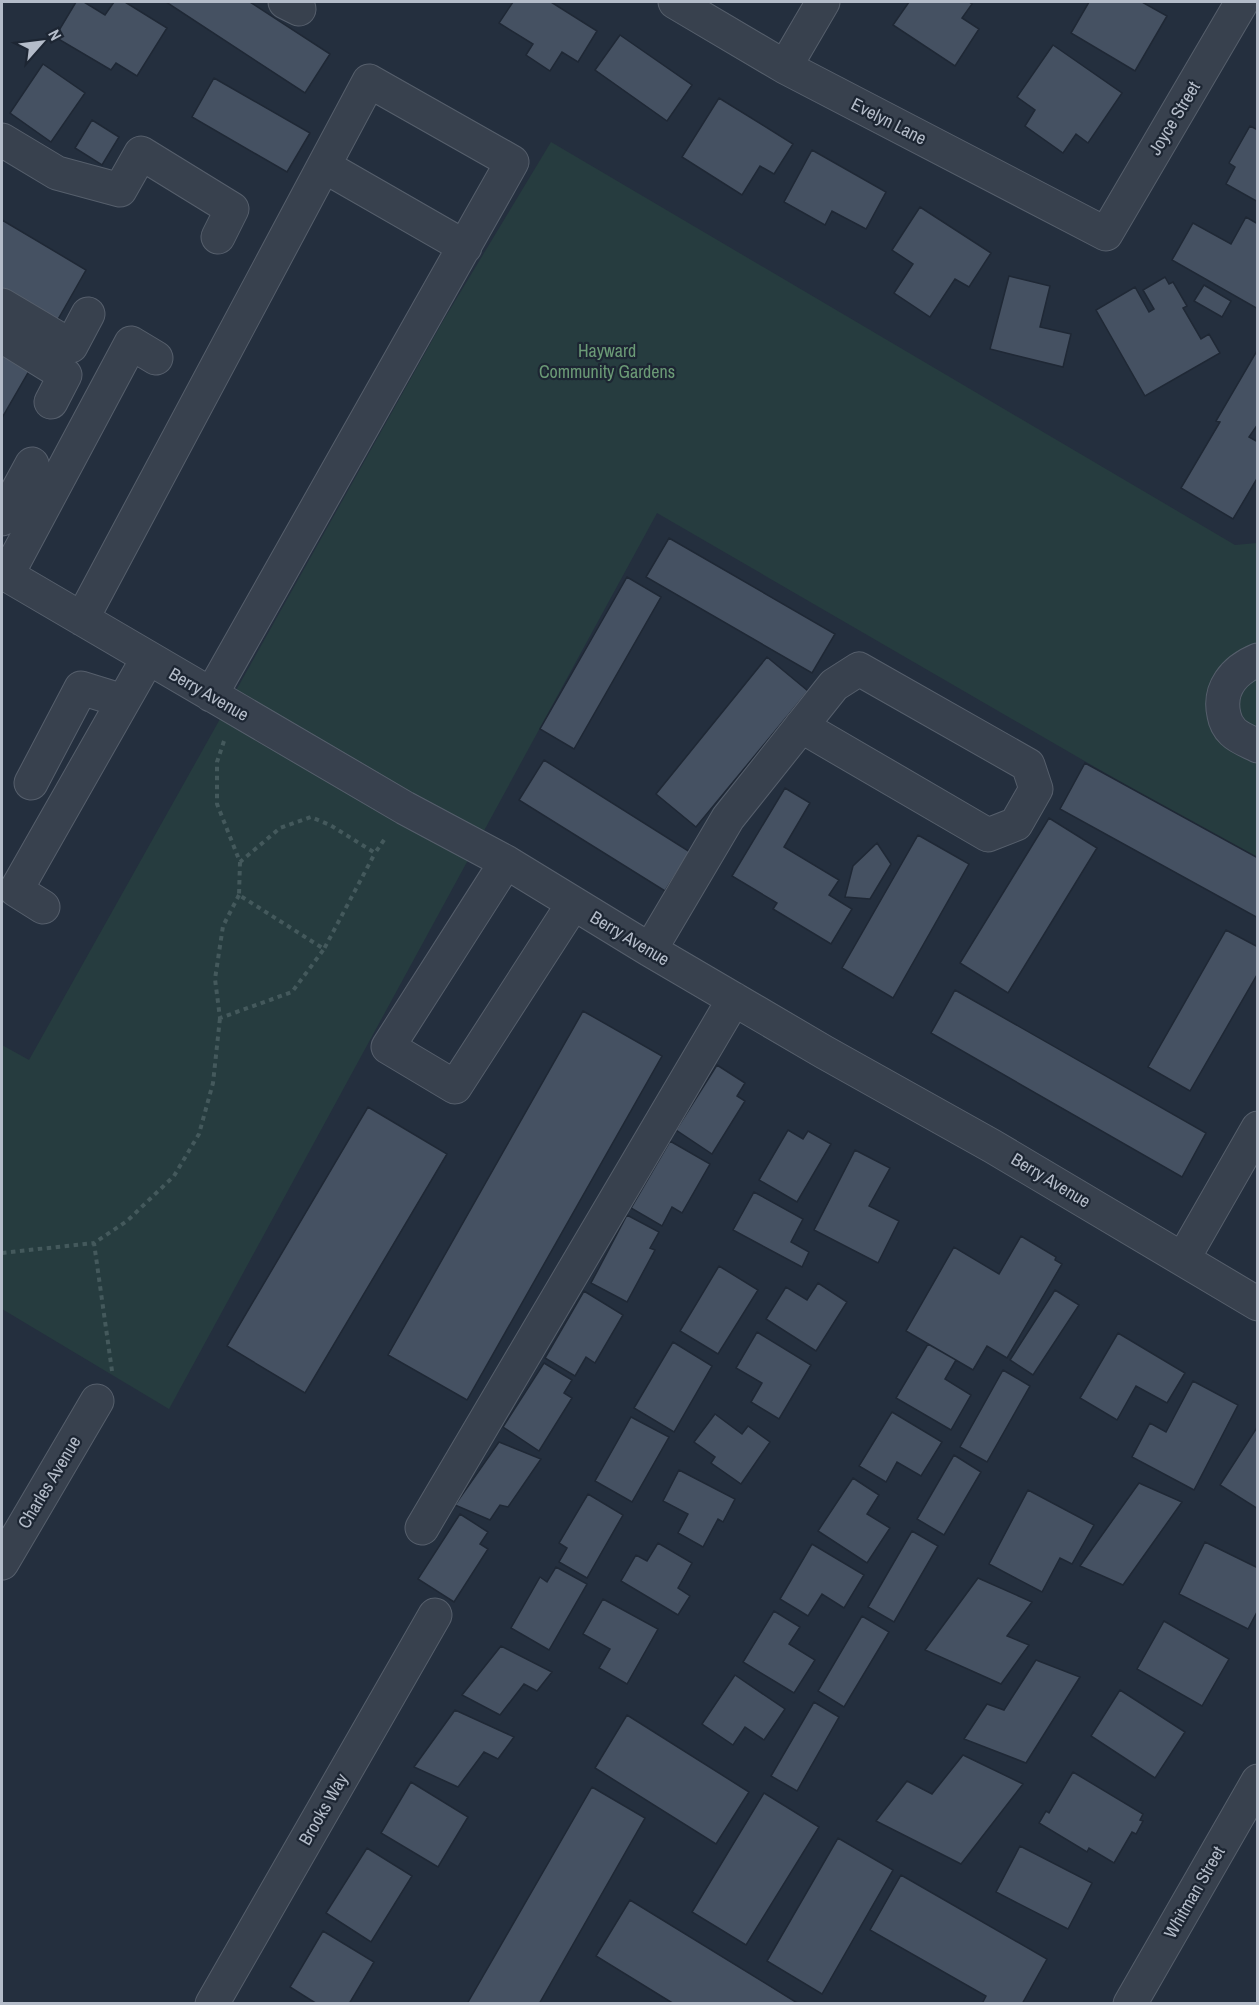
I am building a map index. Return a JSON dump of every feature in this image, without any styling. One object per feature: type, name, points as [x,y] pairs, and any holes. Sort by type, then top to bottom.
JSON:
[{"type":"street","name":"Evelyn Lane","points":[[675,2],[785,67],[1106,234]]},
{"type":"street","points":[[785,67],[823,2]]},
{"type":"street","name":"Joyce Street","points":[[1106,234],[1242,2]]},
{"type":"street","points":[[82,619],[369,81],[512,162],[223,703]]},
{"type":"street","points":[[2,140],[57,173],[120,190],[141,153],[232,209],[218,237]]},
{"type":"street","points":[[324,166],[465,247]]},
{"type":"street","points":[[2,305],[71,346],[88,314]]},
{"type":"street","points":[[2,336],[65,375],[51,402]]},
{"type":"street","points":[[4,574],[131,343],[156,358]]},
{"type":"street","points":[[2,519],[32,464]]},
{"type":"street","name":"Berry Avenue","points":[[4,574],[405,808],[506,862],[650,950],[992,1146],[1257,1304]]},
{"type":"street","points":[[43,907],[16,890],[147,658]]},
{"type":"street","points":[[1257,660],[1240,670],[1232,678],[1225,688],[1223,699],[1225,721],[1233,732],[1257,746]]},
{"type":"street","points":[[650,950],[728,818],[801,726],[834,685],[859,669],[1028,765],[1036,789],[1016,824],[988,834],[801,726]]},
{"type":"street","points":[[31,783],[81,688],[123,700]]},
{"type":"street","points":[[506,862],[388,1047],[455,1087],[573,904]]},
{"type":"street","points":[[422,1528],[734,999]]},
{"type":"street","points":[[1183,1259],[1257,1128]]},
{"type":"street","name":"Charles Avenue","points":[[2,1563],[97,1401]]},
{"type":"street","name":"Brooks Way","points":[[212,2004],[435,1615]]},
{"type":"street","name":"Whitman Street","points":[[1130,2004],[1257,1781]]},
{"type":"path","points":[[2,1253],[94,1243],[127,1221],[174,1176],[199,1134],[213,1083],[220,1018],[215,979],[223,926],[239,896],[240,862],[217,804],[217,762],[223,703]]},
{"type":"path","points":[[220,1018],[292,992],[324,949],[375,854],[405,808]]},
{"type":"path","points":[[240,862],[280,828],[311,818],[330,825],[375,854]]},
{"type":"path","points":[[239,896],[324,949]]},
{"type":"path","points":[[94,1243],[112,1375],[97,1401]]},
{"type":"green space","name":"Hayward Community Gardens","points":[[551,142],[1235,545],[1257,543],[1257,861],[657,513],[169,1409],[2,1309],[2,1045],[29,1060],[443,321]]},
{"type":"building","points":[[76,2],[84,2],[105,15],[114,2],[125,2],[167,28],[137,76],[116,63],[111,70],[55,37]]},
{"type":"building","points":[[166,2],[250,2],[330,54],[305,93]]},
{"type":"building","points":[[513,2],[551,2],[597,31],[578,62],[562,52],[550,71],[526,55],[533,44],[499,23]]},
{"type":"building","points":[[909,2],[969,2],[972,4],[962,18],[979,29],[955,66],[893,25]]},
{"type":"building","points":[[1089,2],[1142,2],[1167,16],[1135,71],[1071,33]]},
{"type":"building","points":[[620,35],[692,85],[667,121],[595,70]]},
{"type":"building","points":[[1053,45],[1122,93],[1088,143],[1076,134],[1063,153],[1025,126],[1035,110],[1017,97]]},
{"type":"building","points":[[43,64],[85,93],[51,142],[10,113]]},
{"type":"building","points":[[214,78],[310,133],[287,172],[192,117]]},
{"type":"building","points":[[719,98],[793,144],[774,174],[760,166],[742,195],[682,157]]},
{"type":"building","points":[[92,120],[119,137],[102,165],[75,148]]},
{"type":"building","points":[[1250,126],[1258,130],[1258,202],[1226,184],[1235,167],[1229,163]]},
{"type":"building","points":[[812,150],[886,192],[866,229],[832,211],[825,225],[784,202]]},
{"type":"building","points":[[920,207],[991,253],[969,287],[955,279],[930,317],[894,293],[913,264],[892,250]]},
{"type":"building","points":[[1246,217],[1258,224],[1258,309],[1172,260],[1193,223],[1231,244]]},
{"type":"building","points":[[2,220],[86,270],[57,321],[2,289]]},
{"type":"building","points":[[1009,276],[1050,286],[1040,327],[1071,334],[1063,367],[990,349]]},
{"type":"building","points":[[1165,277],[1169,284],[1173,282],[1187,306],[1183,308],[1201,339],[1209,334],[1220,353],[1145,396],[1096,310],[1135,287],[1149,312],[1154,309],[1143,290]]},
{"type":"building","points":[[1204,285],[1231,301],[1222,317],[1194,301]]},
{"type":"building","points":[[2,346],[33,364],[3,416],[2,415]]},
{"type":"building","points":[[1258,349],[1258,424],[1249,437],[1258,442],[1258,477],[1233,519],[1181,488],[1220,422],[1216,421]]},
{"type":"building","points":[[669,538],[835,634],[812,673],[646,577]]},
{"type":"building","points":[[627,577],[661,597],[574,749],[540,729]]},
{"type":"building","points":[[767,657],[808,691],[696,827],[656,794]]},
{"type":"building","points":[[544,760],[690,852],[665,891],[519,800]]},
{"type":"building","points":[[1085,763],[1258,858],[1258,918],[1060,809]]},
{"type":"building","points":[[785,788],[810,803],[784,847],[839,880],[829,895],[852,909],[831,944],[773,909],[777,903],[732,876]]},
{"type":"building","points":[[1049,818],[1097,848],[1008,993],[960,963]]},
{"type":"building","points":[[918,835],[969,864],[893,998],[842,968]]},
{"type":"building","points":[[877,843],[891,864],[870,899],[845,897],[853,866]]},
{"type":"building","points":[[1226,930],[1258,947],[1258,973],[1190,1091],[1148,1067]]},
{"type":"building","points":[[955,990],[1206,1133],[1182,1177],[931,1033]]},
{"type":"building","points":[[583,1011],[662,1056],[467,1400],[388,1355]]},
{"type":"building","points":[[717,1065],[745,1083],[737,1096],[745,1101],[712,1154],[676,1130]]},
{"type":"building","points":[[368,1107],[447,1154],[305,1393],[227,1346]]},
{"type":"building","points":[[788,1130],[803,1139],[808,1131],[831,1144],[797,1202],[759,1180]]},
{"type":"building","points":[[670,1141],[710,1164],[682,1213],[672,1207],[662,1226],[631,1208]]},
{"type":"building","points":[[855,1150],[890,1168],[869,1206],[899,1221],[878,1263],[814,1230]]},
{"type":"building","points":[[754,1192],[803,1219],[791,1242],[809,1252],[802,1267],[733,1230]]},
{"type":"building","points":[[627,1215],[659,1232],[650,1248],[655,1250],[627,1302],[591,1283]]},
{"type":"building","points":[[1021,1236],[1056,1257],[1055,1260],[1062,1264],[1007,1358],[987,1346],[973,1370],[906,1331],[954,1247],[999,1274]]},
{"type":"building","points":[[719,1266],[758,1290],[718,1354],[680,1331]]},
{"type":"building","points":[[818,1283],[847,1302],[816,1351],[766,1319],[786,1287],[807,1300]]},
{"type":"building","points":[[1055,1290],[1079,1305],[1033,1375],[1010,1360]]},
{"type":"building","points":[[584,1291],[623,1315],[595,1363],[586,1357],[575,1376],[545,1358]]},
{"type":"building","points":[[757,1332],[811,1365],[779,1419],[751,1402],[762,1383],[736,1368]]},
{"type":"building","points":[[1118,1333],[1185,1373],[1167,1403],[1136,1386],[1117,1420],[1080,1398]]},
{"type":"building","points":[[673,1342],[712,1366],[674,1432],[634,1408]]},
{"type":"building","points":[[928,1344],[956,1360],[945,1379],[971,1395],[951,1430],[896,1398]]},
{"type":"building","points":[[544,1363],[572,1380],[564,1393],[572,1398],[539,1451],[503,1427]]},
{"type":"building","points":[[1003,1370],[1030,1386],[987,1462],[960,1447]]},
{"type":"building","points":[[1193,1381],[1238,1405],[1194,1490],[1132,1457],[1150,1423],[1166,1432]]},
{"type":"building","points":[[892,1412],[942,1442],[921,1476],[897,1462],[886,1482],[859,1466]]},
{"type":"building","points":[[715,1414],[742,1434],[748,1426],[770,1442],[741,1484],[711,1463],[715,1457],[694,1442]]},
{"type":"building","points":[[631,1417],[669,1437],[632,1502],[595,1481]]},
{"type":"building","points":[[1258,1426],[1258,1509],[1220,1485]]},
{"type":"building","points":[[499,1442],[541,1459],[508,1507],[500,1505],[490,1520],[455,1505]]},
{"type":"building","points":[[954,1455],[981,1472],[944,1535],[917,1519]]},
{"type":"building","points":[[679,1470],[735,1499],[723,1522],[718,1519],[703,1547],[678,1533],[688,1514],[663,1501]]},
{"type":"building","points":[[853,1478],[879,1495],[867,1514],[890,1528],[867,1563],[818,1531]]},
{"type":"building","points":[[1139,1483],[1182,1502],[1123,1585],[1080,1566]]},
{"type":"building","points":[[1028,1490],[1094,1525],[1072,1564],[1060,1558],[1042,1592],[989,1564]]},
{"type":"building","points":[[588,1494],[623,1515],[587,1578],[559,1562],[567,1548],[559,1543]]},
{"type":"building","points":[[460,1514],[488,1532],[480,1544],[488,1549],[454,1602],[418,1579]]},
{"type":"building","points":[[912,1531],[938,1546],[894,1622],[868,1607]]},
{"type":"building","points":[[1205,1542],[1258,1568],[1258,1610],[1248,1629],[1179,1594]]},
{"type":"building","points":[[658,1543],[692,1563],[678,1588],[690,1596],[678,1615],[621,1581],[636,1555],[647,1561]]},
{"type":"building","points":[[812,1544],[864,1575],[844,1608],[822,1594],[808,1616],[780,1599]]},
{"type":"building","points":[[556,1567],[587,1584],[549,1650],[511,1628],[540,1577],[547,1582]]},
{"type":"building","points":[[978,1578],[1032,1602],[1007,1636],[1029,1645],[1001,1684],[925,1650]]},
{"type":"building","points":[[603,1599],[658,1629],[627,1684],[599,1668],[610,1649],[583,1634]]},
{"type":"building","points":[[774,1611],[800,1627],[789,1644],[815,1660],[794,1693],[743,1662]]},
{"type":"building","points":[[862,1616],[889,1632],[844,1707],[818,1691]]},
{"type":"building","points":[[1164,1621],[1229,1659],[1202,1706],[1137,1669]]},
{"type":"building","points":[[501,1646],[552,1672],[537,1691],[524,1684],[500,1715],[462,1695]]},
{"type":"building","points":[[1036,1660],[1080,1677],[1026,1763],[964,1739],[987,1704],[1004,1710]]},
{"type":"building","points":[[735,1675],[785,1709],[764,1740],[745,1727],[733,1745],[702,1724]]},
{"type":"building","points":[[1120,1690],[1185,1732],[1155,1778],[1091,1736]]},
{"type":"building","points":[[814,1702],[839,1717],[797,1791],[771,1776]]},
{"type":"building","points":[[455,1710],[514,1737],[498,1759],[484,1752],[458,1787],[414,1767]]},
{"type":"building","points":[[627,1715],[749,1792],[716,1844],[595,1768]]},
{"type":"building","points":[[963,1755],[1023,1784],[961,1864],[876,1821],[907,1781],[932,1794]]},
{"type":"building","points":[[1073,1772],[1143,1814],[1140,1820],[1143,1821],[1136,1834],[1132,1832],[1114,1863],[1089,1848],[1087,1852],[1039,1823],[1046,1811],[1049,1813]]},
{"type":"building","points":[[411,1782],[468,1817],[438,1867],[381,1833]]},
{"type":"building","points":[[592,1787],[645,1818],[539,2004],[467,2004]]},
{"type":"building","points":[[764,1793],[819,1827],[746,1945],[692,1912]]},
{"type":"building","points":[[838,1838],[893,1870],[822,1994],[767,1961]]},
{"type":"building","points":[[1020,1846],[1092,1883],[1068,1929],[996,1892]]},
{"type":"building","points":[[367,1848],[412,1876],[371,1942],[326,1913]]},
{"type":"building","points":[[901,1875],[1047,1959],[1022,2004],[982,2004],[986,1996],[870,1930]]},
{"type":"building","points":[[630,1900],[799,2004],[674,2004],[596,1956]]},
{"type":"building","points":[[323,1931],[374,1962],[349,2004],[317,2004],[290,1987]]}]
